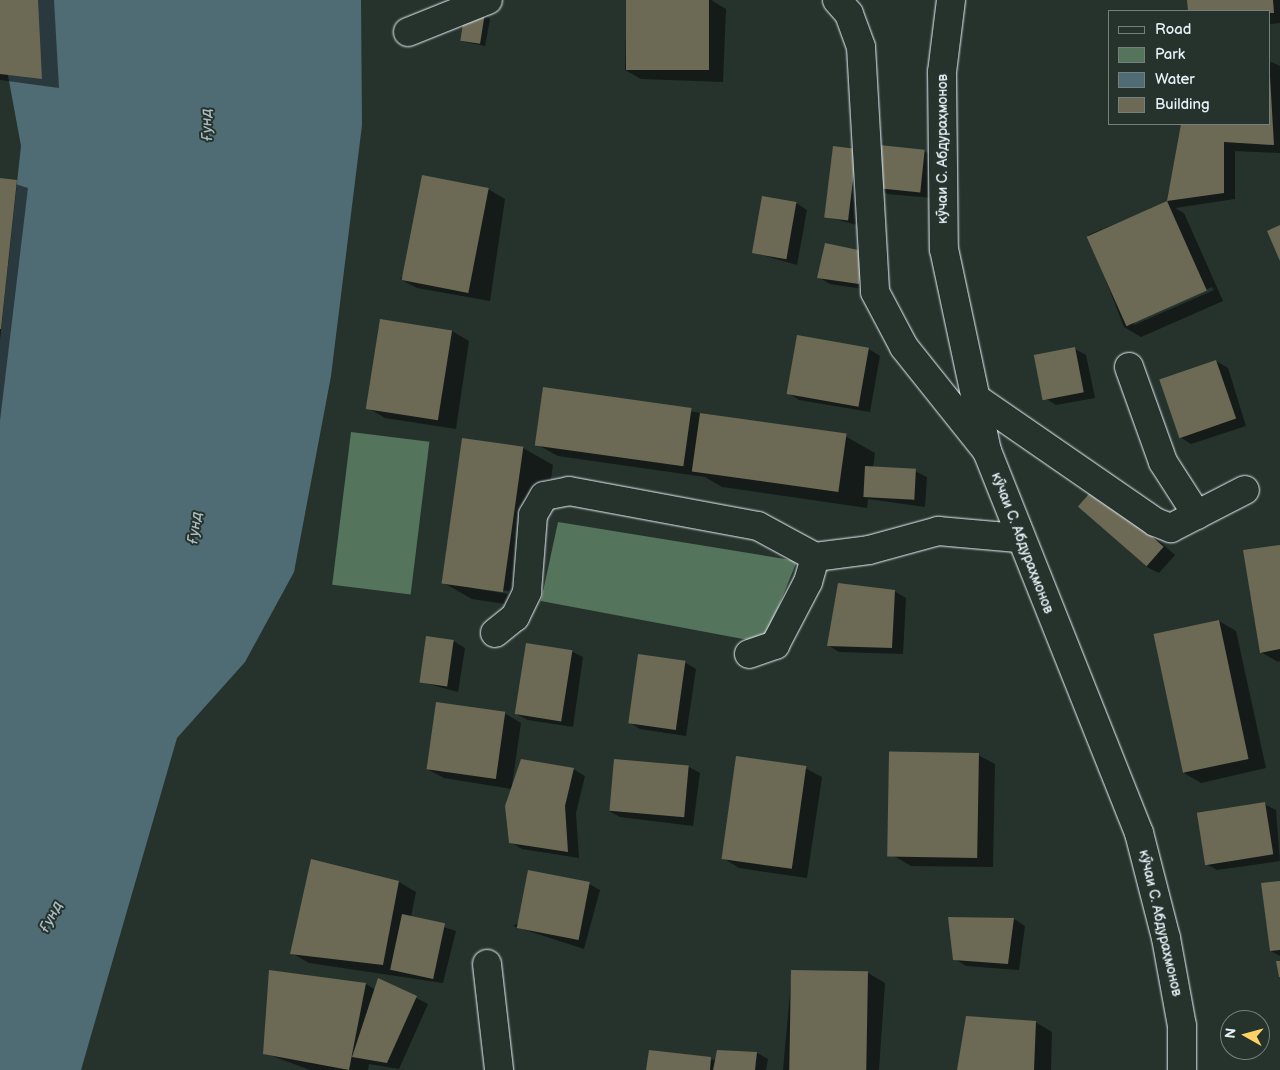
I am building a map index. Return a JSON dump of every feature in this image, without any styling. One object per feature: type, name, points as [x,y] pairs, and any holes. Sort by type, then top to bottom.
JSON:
[{"type":"street","points":[[408,32],[488,0]]},
{"type":"street","points":[[836,0],[849,14],[861,47],[875,292],[904,348],[987,450]]},
{"type":"street","name":"кӯчаи С. Абдураҳмонов","points":[[950,0],[942,72],[944,249],[987,450],[1018,538],[1139,833],[1181,1016],[1182,1070]]},
{"type":"street","points":[[1129,367],[1163,462],[1197,515]]},
{"type":"street","points":[[977,399],[1155,522],[1171,528],[1245,490]]},
{"type":"street","points":[[495,633],[515,617],[527,592],[533,515],[544,496],[569,491],[758,526],[814,557],[869,550],[938,531],[1018,538]]},
{"type":"street","points":[[749,654],[774,645],[808,582],[814,557]]},
{"type":"street","points":[[488,964],[499,1070]]},
{"type":"green space","points":[[351,432],[429,442],[411,594],[332,585]]},
{"type":"green space","points":[[558,522],[797,561],[770,627],[759,642],[541,601]]},
{"type":"water","name":"Ғунд","points":[[5,0],[361,0],[362,125],[331,376],[294,572],[245,662],[177,738],[81,1070],[0,1070],[0,340],[21,146],[7,70]]},
{"type":"building","points":[[0,0],[38,0],[42,79],[0,74]]},
{"type":"building","points":[[626,0],[709,0],[709,70],[626,70]]},
{"type":"building","points":[[1187,0],[1273,0],[1274,13],[1270,13],[1270,10],[1188,10]]},
{"type":"building","points":[[465,11],[485,14],[480,44],[460,41]]},
{"type":"building","points":[[1270,76],[1274,145],[1224,142],[1224,193],[1167,201],[1181,125],[1270,125]]},
{"type":"building","points":[[879,145],[925,150],[920,193],[875,188]]},
{"type":"building","points":[[833,146],[857,149],[848,220],[824,217]]},
{"type":"building","points":[[422,175],[489,188],[468,293],[402,280]]},
{"type":"building","points":[[0,178],[17,180],[1,329],[0,329]]},
{"type":"building","points":[[762,196],[796,202],[786,259],[752,253]]},
{"type":"building","points":[[1167,201],[1207,291],[1126,326],[1087,237]]},
{"type":"building","points":[[1280,225],[1280,261],[1267,231]]},
{"type":"building","points":[[825,243],[863,251],[859,284],[817,278]]},
{"type":"building","points":[[380,319],[452,330],[438,420],[366,409]]},
{"type":"building","points":[[797,335],[869,348],[858,407],[787,394]]},
{"type":"building","points":[[1075,347],[1084,392],[1043,400],[1034,355]]},
{"type":"building","points":[[1216,360],[1236,419],[1179,438],[1159,380]]},
{"type":"building","points":[[543,387],[692,408],[683,466],[535,445]]},
{"type":"building","points":[[700,413],[847,434],[838,492],[692,471]]},
{"type":"building","points":[[462,438],[523,447],[503,592],[442,584]]},
{"type":"building","points":[[865,466],[916,469],[914,500],[863,497]]},
{"type":"building","points":[[1095,487],[1164,547],[1147,566],[1078,507]]},
{"type":"building","points":[[1280,545],[1280,649],[1260,653],[1243,550]]},
{"type":"building","points":[[838,583],[895,590],[892,648],[827,646]]},
{"type":"building","points":[[1219,620],[1249,759],[1183,773],[1153,634]]},
{"type":"building","points":[[426,636],[454,640],[447,686],[419,683]]},
{"type":"building","points":[[526,643],[572,650],[561,721],[515,714]]},
{"type":"building","points":[[638,654],[686,661],[676,730],[628,723]]},
{"type":"building","points":[[436,702],[505,712],[496,779],[427,769]]},
{"type":"building","points":[[889,751],[979,753],[977,858],[887,856]]},
{"type":"building","points":[[736,756],[806,766],[792,869],[722,859]]},
{"type":"building","points":[[521,759],[574,768],[565,806],[568,852],[509,843],[505,806]]},
{"type":"building","points":[[614,759],[689,766],[684,817],[609,811]]},
{"type":"building","points":[[1265,802],[1273,854],[1205,865],[1197,813]]},
{"type":"building","points":[[311,859],[399,881],[383,965],[290,954]]},
{"type":"building","points":[[528,870],[590,882],[579,940],[517,928]]},
{"type":"building","points":[[1280,881],[1280,950],[1270,951],[1261,883]]},
{"type":"building","points":[[402,914],[445,923],[433,979],[390,970]]},
{"type":"building","points":[[948,917],[1014,918],[1008,964],[953,960]]},
{"type":"building","points":[[1276,961],[1280,961],[1280,977],[1279,977]]},
{"type":"building","points":[[269,970],[366,983],[349,1070],[263,1054]]},
{"type":"building","points":[[791,970],[868,971],[866,1070],[789,1070]]},
{"type":"building","points":[[378,978],[417,996],[387,1063],[352,1057]]},
{"type":"building","points":[[966,1016],[1036,1021],[1034,1070],[957,1070]]},
{"type":"building","points":[[649,1050],[711,1057],[710,1070],[646,1070]]},
{"type":"building","points":[[717,1050],[757,1052],[755,1070],[713,1070]]}]
